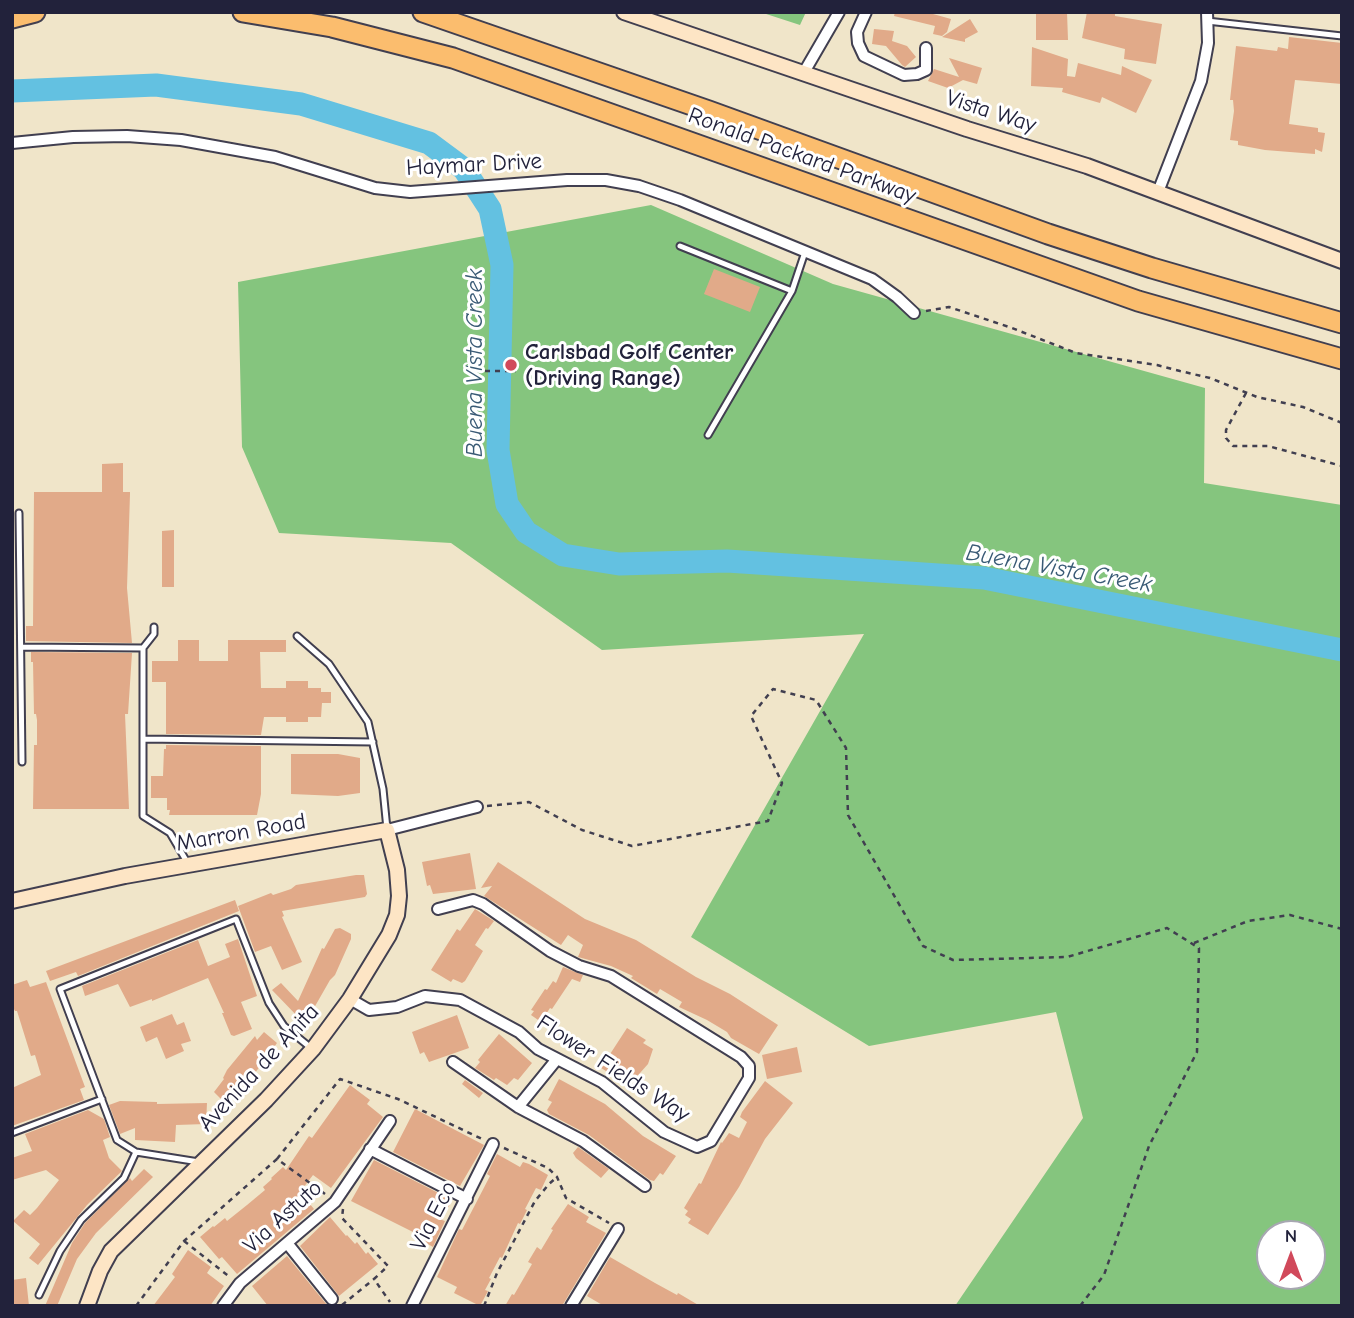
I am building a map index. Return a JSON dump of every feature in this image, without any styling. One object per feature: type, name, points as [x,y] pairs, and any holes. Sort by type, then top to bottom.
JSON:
[{"type":"highway","points":[[12,18],[35,12]]},
{"type":"highway","name":"Ronald Packard Parkway","points":[[243,12],[332,27],[453,58],[1138,301],[1342,359]]},
{"type":"highway","name":"Ronald Packard Parkway","points":[[423,12],[671,97],[1048,234],[1165,272],[1342,323]]},
{"type":"street","name":"Vista Way","points":[[624,12],[803,74],[1087,166],[1342,261]]},
{"type":"street","points":[[803,74],[839,12]]},
{"type":"street","points":[[866,12],[858,33],[858,43],[864,56],[904,75],[918,74],[926,70],[926,48]]},
{"type":"street","points":[[1158,192],[1200,81],[1208,43],[1207,16]]},
{"type":"street","name":"Haymar Drive","points":[[12,143],[73,137],[127,136],[181,140],[275,157],[375,188],[410,192],[567,180],[606,180],[639,186],[680,200],[872,279],[914,313]]},
{"type":"street","name":"Marron Road","points":[[12,901],[125,876],[387,830],[477,807]]},
{"type":"street","name":"Avenida de Anita","points":[[87,1306],[111,1251],[266,1100],[313,1049],[350,999],[389,935],[397,915],[397,870],[387,830]]},
{"type":"street","name":"Flower Fields Way","points":[[350,999],[369,1010],[397,1007],[425,996],[460,1000],[519,1032],[538,1049],[602,1083],[664,1132],[697,1147],[711,1141],[749,1078],[749,1066],[741,1057],[611,976],[579,966],[550,951],[483,904],[474,901],[438,909]]},
{"type":"street","points":[[518,1107],[558,1059]]},
{"type":"street","points":[[453,1062],[518,1107],[583,1141],[645,1186]]},
{"type":"street","name":"Via Astuto","points":[[223,1306],[240,1283],[335,1202],[390,1121]]},
{"type":"street","name":"Via Eco","points":[[412,1306],[494,1144]]},
{"type":"street","points":[[370,1149],[467,1199]]},
{"type":"street","points":[[576,1304],[618,1228]]},
{"type":"street","points":[[287,1243],[337,1302]]},
{"type":"lane","points":[[1207,16],[1342,36]]},
{"type":"lane","points":[[680,246],[792,291]]},
{"type":"lane","points":[[708,435],[792,291],[806,252]]},
{"type":"lane","points":[[19,513],[22,762]]},
{"type":"lane","points":[[155,627],[155,634],[143,648],[143,816],[170,833],[188,865]]},
{"type":"lane","points":[[297,636],[329,664],[368,722],[383,789],[387,830]]},
{"type":"lane","points":[[20,647],[143,648]]},
{"type":"lane","points":[[143,739],[373,742]]},
{"type":"lane","points":[[202,1163],[136,1152],[117,1140],[60,989],[236,919],[269,1003],[284,1026],[313,1049]]},
{"type":"lane","points":[[12,1133],[102,1099]]},
{"type":"lane","points":[[39,1295],[60,1251],[81,1220],[124,1178],[136,1152]]},
{"type":"path","points":[[914,313],[949,307],[1012,328],[1076,354],[1157,365],[1210,379],[1246,393],[1303,407],[1342,423]]},
{"type":"path","points":[[485,371],[516,371]]},
{"type":"path","points":[[1246,393],[1226,430],[1226,438],[1233,446],[1268,446],[1342,466]]},
{"type":"path","points":[[477,807],[529,802],[582,830],[632,846],[768,821],[782,783],[751,716],[773,689],[816,700],[846,748],[848,815],[923,946],[953,960],[1067,957],[1167,928],[1199,947],[1197,1052],[1149,1146],[1104,1275],[1080,1306]]},
{"type":"path","points":[[1192,943],[1248,921],[1290,915],[1342,929]]},
{"type":"path","points":[[136,1306],[184,1241],[278,1159],[340,1079],[398,1099],[548,1168],[557,1177],[566,1198],[618,1228]]},
{"type":"path","points":[[278,1159],[344,1210],[342,1219],[387,1266],[374,1279],[337,1302]]},
{"type":"path","points":[[484,1306],[497,1273],[535,1201],[557,1177]]},
{"type":"path","points":[[184,1241],[232,1279]]},
{"type":"path","points":[[374,1279],[390,1302]]},
{"type":"green space","points":[[760,12],[806,12],[800,25]]},
{"type":"green space","points":[[651,205],[833,284],[1205,388],[1204,483],[1342,505],[1342,1306],[955,1306],[1083,1118],[1056,1012],[869,1046],[691,937],[864,634],[602,650],[451,543],[279,533],[242,447],[238,282]]},
{"type":"building","points":[[895,12],[933,12],[951,19],[947,32],[942,36],[933,34],[935,26],[894,16]]},
{"type":"building","points":[[1036,12],[1067,12],[1068,40],[1036,40]]},
{"type":"building","points":[[1087,12],[1115,12],[1115,16],[1162,24],[1156,64],[1124,59],[1125,49],[1082,38]]},
{"type":"building","points":[[970,19],[978,32],[965,39],[965,42],[942,37]]},
{"type":"building","points":[[874,29],[894,31],[892,41],[907,46],[916,57],[905,67],[902,65],[886,46],[872,44]]},
{"type":"building","points":[[1289,37],[1342,43],[1342,84],[1295,80],[1289,124],[1318,128],[1318,132],[1325,133],[1322,152],[1315,149],[1315,154],[1265,150],[1238,145],[1238,141],[1230,140],[1234,111],[1233,100],[1230,100],[1236,46],[1277,51],[1278,47],[1288,49]]},
{"type":"building","points":[[1032,47],[1068,59],[1067,76],[1075,77],[1078,63],[1121,75],[1122,66],[1152,80],[1136,113],[1102,97],[1100,103],[1062,92],[1063,88],[1031,86]]},
{"type":"building","points":[[949,58],[982,68],[977,84],[963,80],[948,88],[928,81],[934,69],[959,77]]},
{"type":"building","points":[[714,269],[760,287],[750,312],[704,294]]},
{"type":"building","points":[[123,463],[123,492],[130,492],[127,588],[132,643],[26,641],[26,626],[33,626],[34,492],[102,492],[102,464]]},
{"type":"building","points":[[174,530],[174,587],[162,587],[162,531]]},
{"type":"building","points":[[178,640],[199,640],[199,661],[228,661],[228,640],[286,640],[286,652],[260,652],[261,688],[286,688],[286,681],[308,681],[308,688],[321,688],[321,692],[331,692],[331,703],[322,703],[321,717],[308,717],[308,722],[286,722],[286,717],[264,717],[261,735],[166,734],[166,682],[152,682],[152,661],[178,661]]},
{"type":"building","points":[[31,652],[132,653],[128,714],[125,714],[129,809],[33,809],[37,720],[34,714]]},
{"type":"building","points":[[166,745],[261,746],[261,794],[257,815],[169,815],[167,798],[151,798],[151,776],[163,776]]},
{"type":"building","points":[[291,754],[338,754],[360,758],[360,793],[338,796],[291,794]]},
{"type":"building","points":[[470,853],[476,889],[433,894],[430,885],[427,886],[422,862]]},
{"type":"building","points":[[498,862],[585,919],[636,940],[778,1025],[759,1054],[707,1020],[679,1007],[682,1002],[660,989],[657,994],[631,978],[633,976],[611,966],[578,957],[583,945],[568,935],[561,945],[484,896],[492,886],[481,888]]},
{"type":"building","points":[[364,875],[367,894],[365,897],[282,911],[282,917],[302,962],[282,970],[271,946],[255,952],[238,906],[296,885]]},
{"type":"building","points":[[235,900],[239,911],[78,976],[76,972],[50,981],[46,971]]},
{"type":"building","points":[[475,909],[494,921],[475,945],[483,951],[465,981],[462,983],[453,979],[451,982],[431,970],[457,929],[460,931]]},
{"type":"building","points":[[340,928],[351,934],[351,939],[335,975],[314,1008],[301,1020],[272,990],[281,983],[298,1001],[322,948],[324,949],[335,929]]},
{"type":"building","points":[[238,939],[257,996],[241,1002],[252,1029],[234,1036],[231,1035],[208,978],[130,1007],[118,984],[85,996],[82,986],[198,940],[208,966],[230,957],[225,944]]},
{"type":"building","points":[[563,967],[583,975],[580,982],[572,979],[541,1022],[531,1015],[534,1011],[531,1010],[545,989],[547,990],[553,981],[556,983]]},
{"type":"building","points":[[27,980],[30,987],[46,982],[85,1087],[80,1089],[84,1100],[12,1126],[12,1088],[41,1075],[35,1055],[31,1056],[17,1011],[12,1005],[12,985]]},
{"type":"building","points":[[172,1014],[177,1025],[184,1022],[191,1041],[181,1044],[184,1051],[166,1059],[157,1037],[146,1042],[140,1027]]},
{"type":"building","points":[[457,1015],[469,1048],[429,1062],[424,1052],[420,1054],[412,1032]]},
{"type":"building","points":[[627,1028],[646,1040],[643,1043],[653,1049],[648,1064],[632,1082],[623,1077],[621,1080],[601,1068]]},
{"type":"building","points":[[264,1032],[277,1043],[255,1073],[229,1099],[226,1101],[220,1098],[214,1092],[227,1070],[255,1036],[257,1040]]},
{"type":"building","points":[[499,1034],[532,1063],[518,1080],[514,1078],[507,1085],[475,1068],[480,1062],[478,1060]]},
{"type":"building","points":[[797,1047],[802,1072],[767,1079],[762,1055]]},
{"type":"building","points":[[559,1079],[605,1104],[643,1136],[676,1156],[663,1175],[660,1173],[654,1181],[650,1180],[589,1135],[549,1114],[547,1110],[552,1102],[548,1100]]},
{"type":"building","points":[[465,1080],[483,1093],[479,1098],[462,1084]]},
{"type":"building","points":[[765,1081],[793,1103],[765,1139],[739,1187],[708,1235],[688,1223],[691,1219],[685,1215],[688,1211],[684,1208],[699,1183],[701,1184],[721,1142],[729,1133],[739,1138],[747,1122],[740,1117],[742,1112]]},
{"type":"building","points":[[350,1085],[370,1100],[367,1104],[383,1117],[331,1188],[313,1175],[300,1192],[314,1209],[237,1274],[222,1257],[219,1259],[200,1237],[225,1218],[227,1221],[265,1190],[263,1187],[283,1167],[286,1170]]},
{"type":"building","points":[[120,1101],[157,1104],[207,1103],[206,1124],[176,1125],[175,1142],[135,1140],[135,1128],[120,1134],[109,1105]]},
{"type":"building","points":[[415,1109],[484,1145],[460,1186],[393,1152]]},
{"type":"building","points":[[88,1110],[104,1119],[110,1137],[103,1140],[109,1158],[122,1171],[87,1205],[38,1265],[29,1258],[40,1244],[13,1221],[24,1210],[30,1215],[59,1180],[46,1170],[12,1180],[12,1158],[32,1151],[25,1134]]},
{"type":"building","points":[[578,1147],[609,1169],[601,1178],[576,1158],[573,1153]]},
{"type":"building","points":[[497,1154],[520,1167],[523,1162],[548,1175],[541,1190],[536,1188],[520,1224],[518,1223],[502,1258],[500,1257],[489,1278],[491,1279],[485,1290],[488,1291],[480,1306],[454,1293],[457,1287],[437,1277],[459,1229],[462,1230],[490,1176],[487,1174]]},
{"type":"building","points":[[374,1160],[452,1200],[433,1247],[419,1239],[421,1236],[351,1201]]},
{"type":"building","points":[[144,1169],[153,1177],[96,1233],[77,1259],[57,1306],[45,1306],[72,1243],[85,1223],[130,1178],[132,1181]]},
{"type":"building","points":[[568,1204],[589,1217],[586,1222],[606,1233],[562,1306],[505,1306],[532,1264],[528,1262],[537,1247],[541,1250]]},
{"type":"building","points":[[330,1217],[346,1236],[355,1244],[357,1242],[378,1264],[339,1296],[300,1246]]},
{"type":"building","points":[[188,1250],[211,1267],[207,1273],[224,1286],[210,1306],[153,1306],[175,1277],[172,1274]]},
{"type":"building","points":[[287,1256],[327,1306],[268,1306],[252,1286]]},
{"type":"building","points":[[610,1257],[700,1306],[604,1306],[587,1296]]},
{"type":"building","points":[[26,1278],[29,1306],[12,1306],[12,1280]]},
{"type":"waterway","name":"Buena Vista Creek","points":[[12,91],[156,85],[301,104],[429,143],[464,169],[490,209],[502,265],[498,450],[507,504],[526,532],[563,555],[619,564],[727,561],[984,578],[1342,650]]},
{"type":"place","name":"Carlsbad Golf Center (Driving Range)","points":[[511,365]]}]
